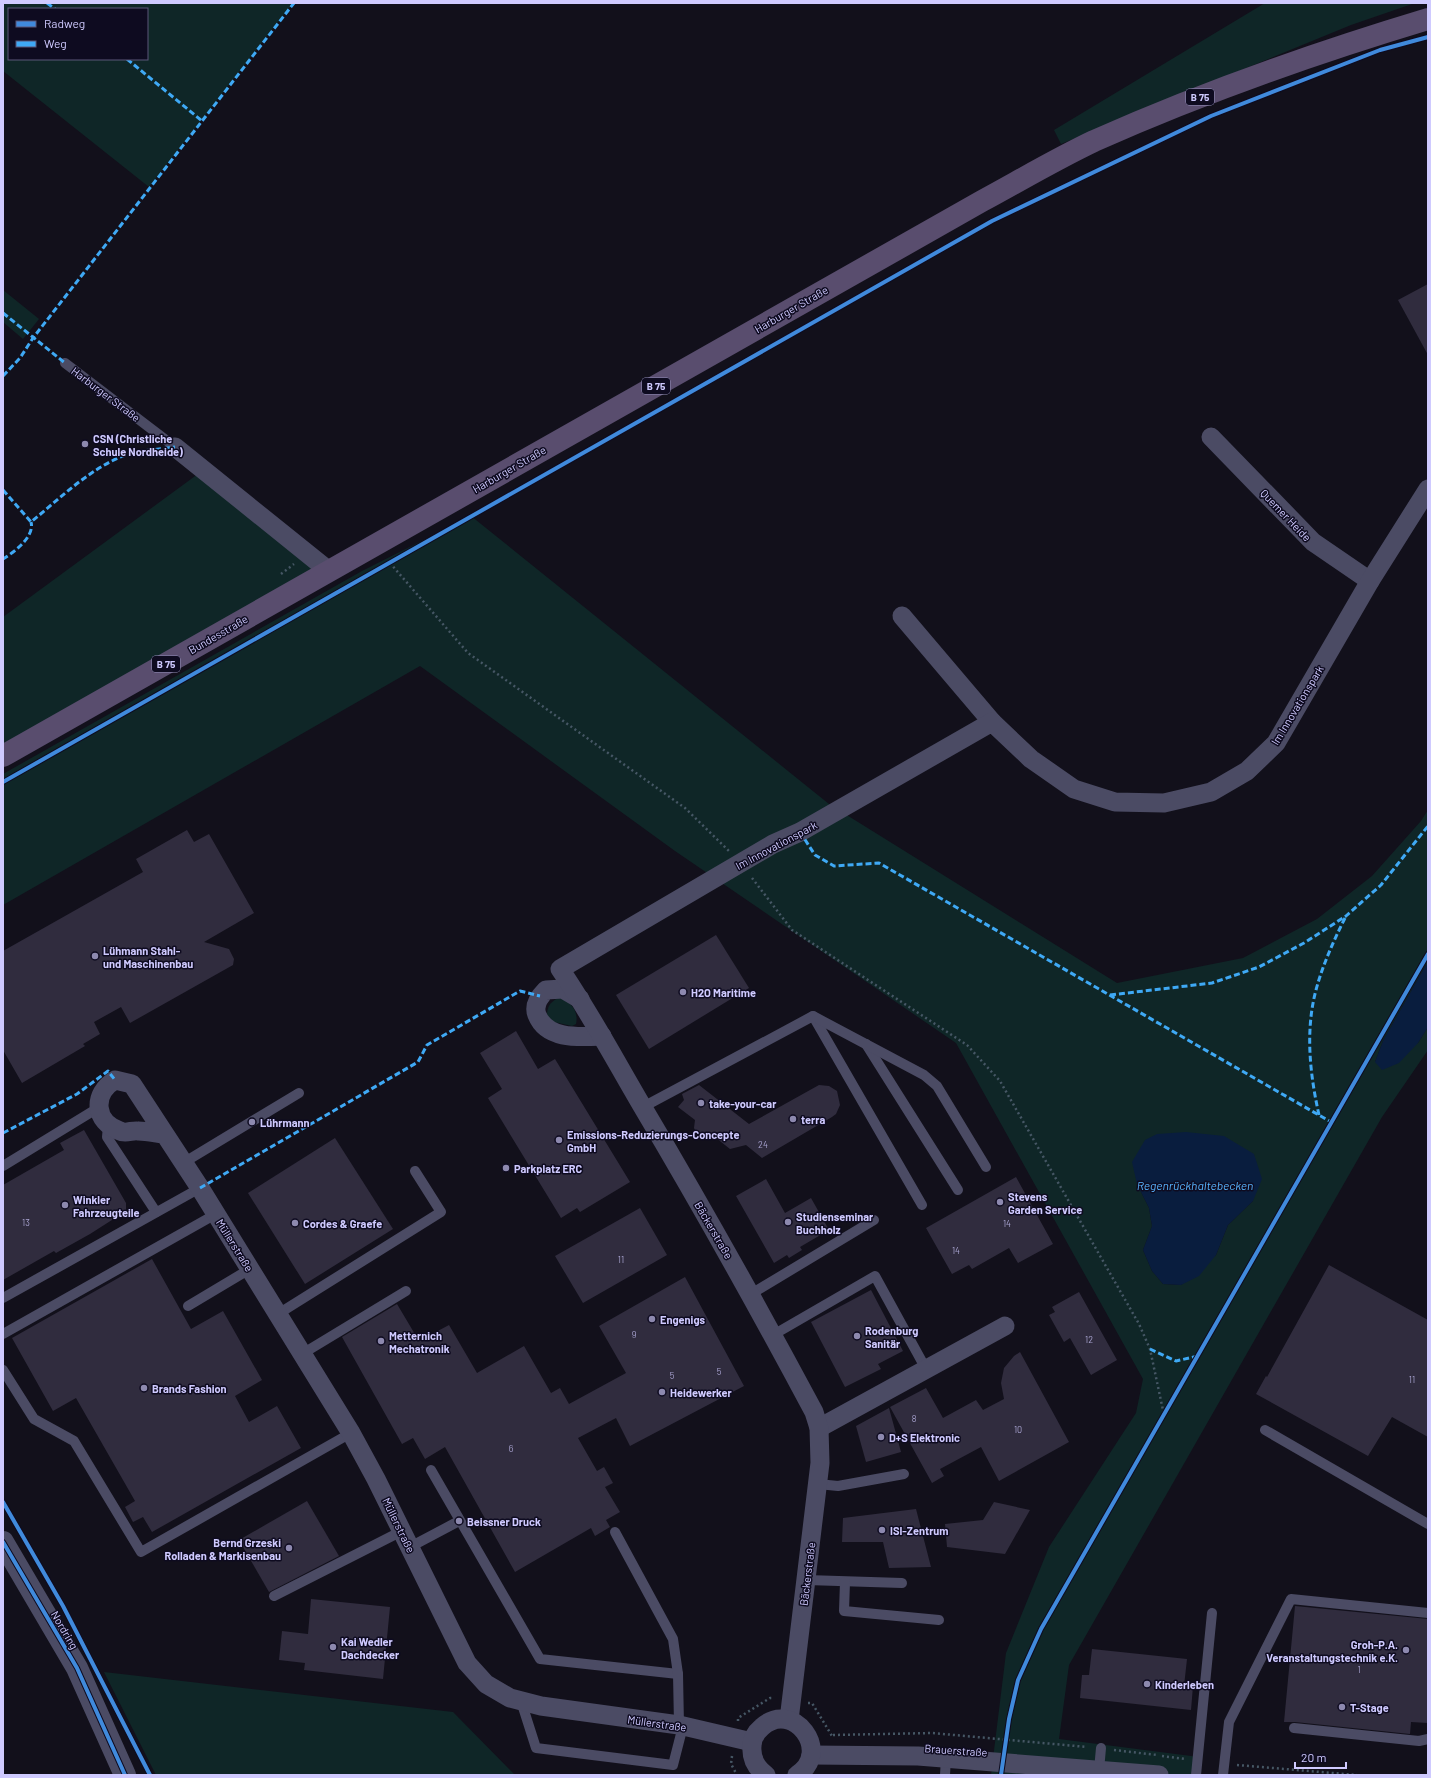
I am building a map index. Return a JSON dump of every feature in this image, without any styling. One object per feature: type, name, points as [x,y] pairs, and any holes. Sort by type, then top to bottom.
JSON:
[{"type":"main road","name":"Harburger Straße","points":[[329,571],[982,201],[1092,142],[1206,94],[1428,18]]},
{"type":"main road","name":"Bundesstraße","points":[[3,756],[329,571]]},
{"type":"street","name":"Quemer Heide","points":[[1211,437],[1313,542],[1370,581]]},
{"type":"street","name":"Harburger Straße","points":[[175,447],[329,571]]},
{"type":"street","name":"Im Innovationspark","points":[[902,616],[992,722],[1031,759],[1074,789],[1115,802],[1164,803],[1210,792],[1247,771],[1276,743],[1370,581],[1428,489]]},
{"type":"street","name":"Im Innovationspark","points":[[560,969],[773,844],[800,832],[992,722]]},
{"type":"street","name":"Bäckerstraße","points":[[560,969],[581,1000],[751,1294],[814,1412],[819,1428],[820,1463],[818,1484],[789,1720]]},
{"type":"street","name":"Bäckerstraße","points":[[581,1000],[563,989],[546,990],[537,1003],[536,1011],[539,1020],[547,1028],[558,1034],[579,1037],[602,1036]]},
{"type":"street","name":"Müllerstraße","points":[[98,1108],[100,1096],[106,1085],[115,1080],[132,1084],[163,1134],[200,1188],[351,1433],[376,1478],[467,1663],[486,1684],[510,1698],[541,1706],[681,1726],[752,1742]]},
{"type":"street","points":[[98,1108],[108,1126],[122,1132],[137,1130],[163,1134]]},
{"type":"street","points":[[819,1428],[1005,1326]]},
{"type":"street","name":"Nordring","points":[[3,1542],[76,1668],[125,1775]]},
{"type":"street","points":[[766,1775],[756,1766],[752,1754],[752,1742],[757,1731],[766,1723],[777,1720],[789,1720],[799,1725],[807,1733],[811,1744],[811,1755],[807,1766],[797,1775]]},
{"type":"street","name":"Brauerstraße","points":[[811,1755],[945,1766],[1099,1770],[1159,1775]]},
{"type":"lane","name":"Harburger Straße","points":[[65,363],[175,447]]},
{"type":"lane","points":[[814,1016],[924,1075],[937,1086],[986,1167]]},
{"type":"lane","points":[[643,1107],[814,1016]]},
{"type":"lane","points":[[814,1016],[922,1205]]},
{"type":"lane","points":[[866,1044],[958,1190]]},
{"type":"lane","points":[[183,1163],[299,1093]]},
{"type":"lane","points":[[3,1166],[98,1108]]},
{"type":"lane","points":[[108,1126],[107,1136],[156,1212]]},
{"type":"lane","points":[[278,1314],[441,1212],[415,1171]]},
{"type":"lane","points":[[3,1298],[200,1188]]},
{"type":"lane","points":[[3,1334],[216,1214]]},
{"type":"lane","points":[[751,1294],[874,1220]]},
{"type":"lane","points":[[188,1306],[250,1269]]},
{"type":"lane","points":[[773,1335],[875,1276],[926,1369]]},
{"type":"lane","points":[[302,1354],[406,1291]]},
{"type":"lane","points":[[3,1370],[34,1419],[74,1441],[141,1552],[351,1433]]},
{"type":"lane","points":[[1265,1430],[1428,1524]]},
{"type":"lane","points":[[431,1470],[459,1521],[540,1659],[678,1674]]},
{"type":"lane","points":[[818,1484],[838,1486],[904,1474]]},
{"type":"lane","points":[[274,1596],[406,1539],[459,1521]]},
{"type":"lane","points":[[521,1701],[536,1748],[673,1765],[681,1726],[678,1674],[673,1639],[615,1532]]},
{"type":"lane","points":[[807,1580],[902,1583]]},
{"type":"lane","points":[[845,1582],[844,1611],[939,1620]]},
{"type":"lane","points":[[1223,1775],[1230,1722],[1291,1599],[1428,1613]]},
{"type":"lane","points":[[1196,1775],[1212,1613]]},
{"type":"lane","points":[[1294,1728],[1419,1741],[1428,1738]]},
{"type":"lane","points":[[1099,1770],[1101,1748]]},
{"type":"path","points":[[390,563],[468,653],[685,808],[741,863],[792,930],[966,1045],[1000,1081],[1139,1324],[1150,1349],[1164,1415]]},
{"type":"path","points":[[1305,1168],[1428,954]]},
{"type":"path","points":[[737,1724],[738,1718],[770,1698],[777,1699]]},
{"type":"path","points":[[805,1702],[812,1703],[832,1735],[832,1741]]},
{"type":"path","points":[[732,1755],[731,1764],[737,1775]]},
{"type":"green space","points":[[3,3],[293,3],[149,187],[3,71]]},
{"type":"green space","points":[[1265,3],[1415,3],[1351,25],[1061,144],[1054,130]]},
{"type":"green space","points":[[3,290],[39,319],[23,339],[3,322]]},
{"type":"green space","points":[[202,471],[329,571],[3,756],[3,617]]},
{"type":"green space","points":[[471,516],[829,804],[1117,983],[1243,958],[1317,919],[1372,876],[1421,821],[1428,810],[1428,965],[1426,965],[1383,1041],[1375,1062],[1418,1043],[1428,1027],[1428,1050],[1382,1117],[1069,1665],[1059,1739],[1199,1757],[1197,1775],[991,1775],[1006,1653],[1049,1547],[1136,1413],[1143,1379],[956,1043],[675,851],[420,666],[3,905],[3,774],[362,571]],"holes":[[[1137,1184],[1253,1201],[1228,1225],[1216,1255],[1181,1285],[1163,1284],[1152,1271],[1143,1250],[1152,1226],[1149,1208]]]},
{"type":"green space","points":[[558,998],[566,1001],[573,1007],[577,1019],[576,1024],[572,1026],[554,1022],[547,1017],[549,1006]]},
{"type":"green space","points":[[104,1672],[453,1712],[515,1775],[156,1775]]},
{"type":"water","points":[[1426,965],[1428,965],[1428,1027],[1418,1043],[1399,1063],[1382,1070],[1375,1062],[1383,1041]]},
{"type":"water","name":"Regenrückhaltebecken","points":[[1186,1132],[1224,1136],[1254,1154],[1262,1179],[1253,1201],[1228,1225],[1216,1255],[1199,1276],[1181,1285],[1163,1284],[1152,1271],[1143,1250],[1152,1226],[1149,1208],[1137,1184],[1132,1162],[1145,1140],[1157,1134]]},
{"type":"building","points":[[1428,284],[1428,355],[1398,300]]},
{"type":"building","name":"Lühmann Stahl- und Maschinenbau","points":[[187,830],[194,842],[209,834],[254,913],[204,942],[229,949],[234,959],[233,965],[130,1023],[121,1007],[94,1022],[100,1034],[83,1044],[85,1046],[22,1083],[3,1050],[3,951],[143,872],[136,859]]},
{"type":"building","name":"H2O Maritime","points":[[716,935],[749,988],[649,1049],[616,995]]},
{"type":"building","name":"Emissions-Reduzierungs-Concepte GmbH","points":[[516,1031],[538,1069],[555,1059],[630,1182],[580,1212],[577,1208],[561,1218],[488,1098],[502,1089],[480,1053]]},
{"type":"building","name":"terra","points":[[699,1085],[749,1124],[819,1085],[829,1086],[837,1091],[840,1105],[836,1114],[832,1117],[762,1158],[746,1145],[730,1149],[711,1134],[703,1136],[697,1134],[694,1128],[695,1120],[678,1107],[684,1100],[682,1094]]},
{"type":"building","name":"Winkler Fahrzeugteile","points":[[84,1130],[126,1203],[126,1211],[90,1234],[56,1253],[54,1251],[3,1280],[3,1185],[64,1150],[60,1143]]},
{"type":"building","points":[[335,1138],[393,1229],[305,1284],[248,1193]]},
{"type":"building","name":"Stevens Garden Service","points":[[1016,1177],[1053,1244],[1018,1263],[1009,1248],[972,1269],[969,1265],[952,1274],[926,1228]]},
{"type":"building","name":"Studienseminar Buchholz","points":[[766,1179],[785,1213],[811,1198],[829,1230],[800,1247],[802,1250],[789,1258],[787,1255],[774,1263],[736,1196]]},
{"type":"building","points":[[640,1208],[667,1255],[583,1303],[555,1256]]},
{"type":"building","name":"Brands Fashion","points":[[152,1259],[191,1329],[223,1311],[262,1380],[235,1396],[249,1422],[277,1406],[301,1448],[152,1532],[143,1517],[133,1522],[125,1507],[135,1501],[76,1398],[53,1411],[12,1338]]},
{"type":"building","points":[[1329,1265],[1428,1320],[1428,1437],[1392,1417],[1368,1456],[1256,1394],[1266,1376],[1267,1377]]},
{"type":"building","points":[[685,1277],[744,1386],[630,1446],[616,1418],[578,1438],[597,1471],[604,1467],[613,1483],[605,1487],[620,1512],[606,1520],[610,1527],[595,1536],[591,1528],[515,1572],[445,1447],[425,1459],[413,1438],[402,1444],[342,1337],[397,1304],[419,1341],[449,1325],[477,1373],[524,1346],[551,1393],[560,1388],[569,1404],[626,1373],[599,1326]]},
{"type":"building","name":"Rodenburg Sanitär","points":[[871,1290],[903,1351],[878,1364],[881,1369],[845,1387],[811,1322]]},
{"type":"building","points":[[1079,1292],[1117,1360],[1091,1375],[1070,1338],[1064,1342],[1049,1315],[1055,1312],[1052,1307]]},
{"type":"building","points":[[1020,1352],[1069,1442],[999,1481],[981,1447],[940,1469],[944,1476],[932,1483],[890,1407],[926,1388],[943,1418],[976,1400],[983,1410],[1004,1399],[1001,1383],[1004,1368],[1014,1356]]},
{"type":"building","points":[[889,1408],[901,1452],[866,1462],[856,1426]]},
{"type":"building","name":"Bernd Grzeski Rolladen & Markisenbau","points":[[307,1501],[339,1556],[269,1592],[239,1540]]},
{"type":"building","points":[[994,1502],[1030,1510],[1005,1554],[947,1547],[945,1524],[983,1520]]},
{"type":"building","name":"ISI-Zentrum","points":[[916,1509],[931,1567],[889,1568],[883,1542],[842,1542],[843,1518]]},
{"type":"building","name":"Kai Wedler Dachdecker","points":[[311,1599],[390,1607],[383,1679],[304,1670],[305,1663],[279,1660],[282,1631],[308,1634]]},
{"type":"building","points":[[1295,1606],[1428,1619],[1428,1723],[1411,1722],[1410,1734],[1284,1722]]},
{"type":"building","points":[[1092,1649],[1187,1659],[1184,1686],[1193,1686],[1191,1710],[1080,1698],[1082,1675],[1089,1675]]},
{"type":"marked path","points":[[47,3],[54,8]]},
{"type":"marked path","points":[[3,376],[20,358],[33,338],[294,3]]},
{"type":"marked path","points":[[128,60],[202,121]]},
{"type":"marked path","points":[[3,313],[65,363]]},
{"type":"marked path","points":[[3,490],[31,522],[72,487],[106,464],[131,453],[175,447]]},
{"type":"marked path","points":[[3,559],[23,544],[30,533],[31,522]]},
{"type":"marked path","points":[[1110,995],[1212,983],[1259,967],[1304,943],[1346,916],[1381,885],[1428,826]]},
{"type":"marked path","points":[[800,832],[815,855],[834,866],[879,863],[1331,1122]]},
{"type":"marked path","points":[[1319,1115],[1313,1084],[1310,1053],[1313,1006],[1316,990],[1325,961],[1346,916]]},
{"type":"marked path","points":[[200,1188],[418,1062],[427,1045],[520,991],[540,996]]},
{"type":"marked path","points":[[3,1133],[77,1094],[108,1071],[115,1080]]},
{"type":"marked path","points":[[1150,1349],[1176,1361],[1198,1356]]},
{"type":"cycle path","points":[[3,782],[992,221],[1211,116],[1380,50],[1428,37]]},
{"type":"cycle path","points":[[1001,1775],[1009,1719],[1018,1680],[1041,1629],[1428,954]]},
{"type":"cycle path","points":[[3,1502],[63,1606],[150,1775]]},
{"type":"cycle path","points":[[3,1542],[77,1668],[125,1775]]},
{"type":"place","name":"CSN (Christliche Schule Nordheide)","points":[[85,444]]},
{"type":"place","name":"Lühmann Stahl- und Maschinenbau","points":[[95,956]]},
{"type":"place","name":"H2O Maritime","points":[[683,992]]},
{"type":"place","name":"take-your-car","points":[[701,1103]]},
{"type":"place","name":"terra","points":[[793,1119]]},
{"type":"place","name":"Lührmann","points":[[252,1122]]},
{"type":"place","name":"Emissions-Reduzierungs-Concepte GmbH","points":[[559,1140]]},
{"type":"place","name":"Parkplatz ERC","points":[[506,1168]]},
{"type":"place","name":"Stevens Garden Service","points":[[1000,1202]]},
{"type":"place","name":"Winkler Fahrzeugteile","points":[[65,1205]]},
{"type":"place","name":"Studienseminar Buchholz","points":[[788,1222]]},
{"type":"place","name":"Cordes & Graefe","points":[[295,1223]]},
{"type":"place","name":"Engenigs","points":[[652,1319]]},
{"type":"place","name":"Rodenburg Sanitär","points":[[857,1336]]},
{"type":"place","name":"Metternich Mechatronik","points":[[381,1341]]},
{"type":"place","name":"Brands Fashion","points":[[144,1388]]},
{"type":"place","name":"Heidewerker","points":[[662,1392]]},
{"type":"place","name":"D+S Elektronic","points":[[881,1437]]},
{"type":"place","name":"Beissner Druck","points":[[459,1521]]},
{"type":"place","name":"ISI-Zentrum","points":[[882,1530]]},
{"type":"place","name":"Bernd Grzeski Rolladen & Markisenbau","points":[[289,1548]]},
{"type":"place","name":"Kai Wedler Dachdecker","points":[[333,1647]]},
{"type":"place","name":"Groh-P.A. Veranstaltungstechnik e.K.","points":[[1406,1650]]},
{"type":"place","name":"Kinderleben","points":[[1147,1684]]},
{"type":"place","name":"T-Stage","points":[[1342,1707]]}]
